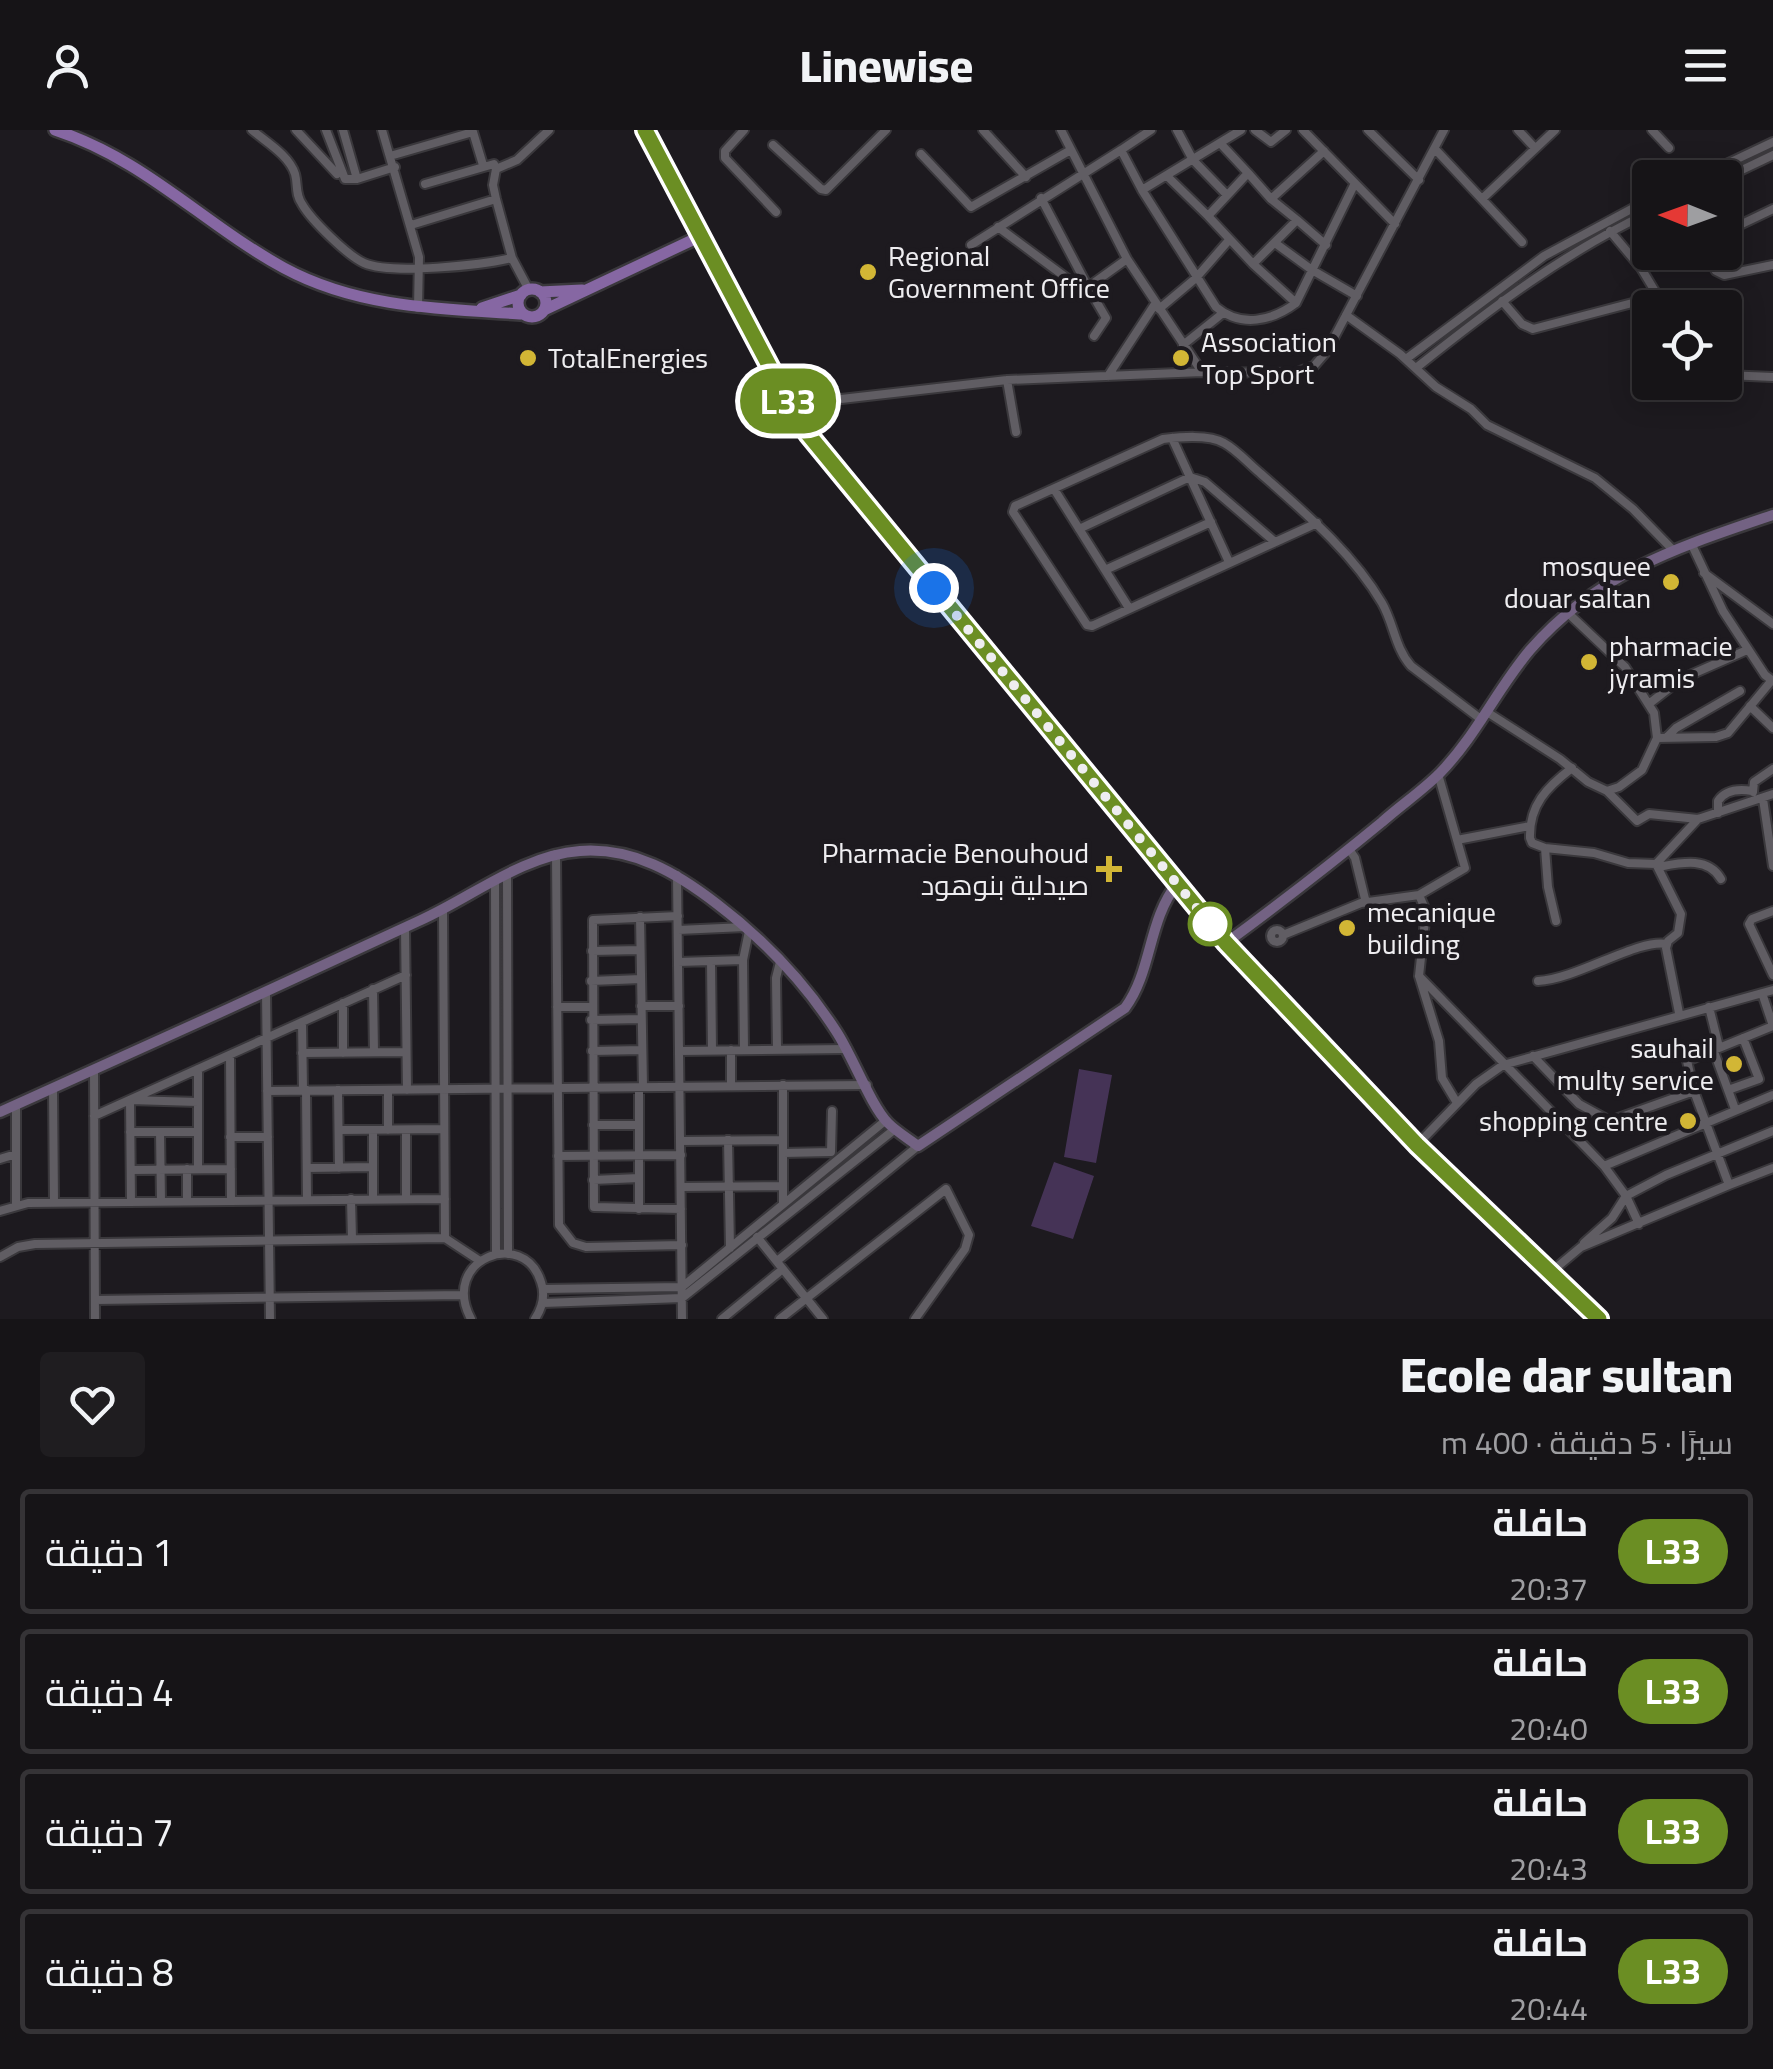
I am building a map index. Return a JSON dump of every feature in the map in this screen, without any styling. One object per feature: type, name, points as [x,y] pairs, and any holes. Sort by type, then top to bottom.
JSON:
[{"type":"main road","points":[[54,130],[97,146],[145,172],[235,238],[288,270],[344,293],[418,308],[478,309],[534,317],[582,290],[656,260],[701,236]]},
{"type":"main road","points":[[645,130],[790,405],[834,464],[1226,943],[1417,1145],[1599,1319]]},
{"type":"main road","points":[[478,309],[530,292],[582,290]]},
{"type":"main road","points":[[530,292],[545,301],[544,310]]},
{"type":"main road","points":[[523,314],[518,305],[530,292]]},
{"type":"main road","points":[[1226,943],[1349,849],[1438,774],[1532,648],[1570,614],[1618,577],[1672,549],[1773,515]]},
{"type":"main road","points":[[0,1112],[405,928],[506,876],[556,854],[582,850],[630,856],[678,875],[747,929],[816,1002],[890,1125],[918,1146],[1125,1008],[1165,898],[1176,884]]},
{"type":"street","points":[[252,130],[288,163],[296,177],[299,201],[307,211],[354,256],[370,265],[484,265],[512,258]]},
{"type":"street","points":[[296,130],[345,179],[395,167]]},
{"type":"street","points":[[326,130],[345,179]]},
{"type":"street","points":[[343,130],[357,179]]},
{"type":"street","points":[[382,130],[411,225],[419,266],[418,308]]},
{"type":"street","points":[[496,169],[517,160],[548,130]]},
{"type":"street","points":[[744,130],[725,151],[726,158],[776,212]]},
{"type":"street","points":[[773,145],[820,189],[826,190],[886,130]]},
{"type":"street","points":[[984,130],[1026,177]]},
{"type":"street","points":[[1061,130],[1127,259],[1202,372]]},
{"type":"street","points":[[971,245],[1151,130]]},
{"type":"street","points":[[1177,130],[1194,160],[1227,195]]},
{"type":"street","points":[[1142,190],[1241,130]]},
{"type":"street","points":[[1254,130],[1267,142],[1286,130]]},
{"type":"street","points":[[1303,130],[1396,224]]},
{"type":"street","points":[[1368,130],[1418,180]]},
{"type":"street","points":[[1518,130],[1535,148]]},
{"type":"street","points":[[1482,199],[1554,130]]},
{"type":"street","points":[[1652,130],[1669,148]]},
{"type":"street","points":[[390,156],[473,132],[483,165]]},
{"type":"street","points":[[790,405],[1007,380],[1202,372],[1289,373],[1308,369],[1324,357],[1435,149],[1440,132]]},
{"type":"street","points":[[1220,142],[1271,198],[1326,245]]},
{"type":"street","points":[[1734,160],[1773,142]]},
{"type":"street","points":[[1435,149],[1522,242]]},
{"type":"street","points":[[921,154],[971,207],[1070,150]]},
{"type":"street","points":[[1120,150],[1196,278],[1223,313],[1262,321],[1296,303],[1355,183]]},
{"type":"street","points":[[1271,198],[1324,151]]},
{"type":"street","points":[[1742,170],[1773,155]]},
{"type":"street","points":[[425,184],[494,164],[492,185],[512,258],[530,292]]},
{"type":"street","points":[[1208,216],[1248,173]]},
{"type":"street","points":[[1167,176],[1296,303]]},
{"type":"street","points":[[1041,198],[1106,318],[1094,336]]},
{"type":"street","points":[[411,225],[496,199]]},
{"type":"street","points":[[1406,359],[1534,263],[1632,208]]},
{"type":"street","points":[[1742,224],[1773,209]]},
{"type":"street","points":[[1253,264],[1297,220]]},
{"type":"street","points":[[1416,368],[1554,264],[1632,221]]},
{"type":"street","points":[[998,227],[1072,282],[1088,287]]},
{"type":"street","points":[[1610,232],[1655,290]]},
{"type":"street","points":[[1108,376],[1157,306],[1196,278],[1230,240]]},
{"type":"street","points":[[1275,243],[1357,296]]},
{"type":"street","points":[[1088,287],[1127,259]]},
{"type":"street","points":[[1716,270],[1724,275],[1773,265]]},
{"type":"street","points":[[1502,301],[1522,324],[1533,329],[1632,303]]},
{"type":"street","points":[[1184,345],[1223,313]]},
{"type":"street","points":[[1346,315],[1496,431],[1562,459],[1595,478],[1632,508],[1672,549]]},
{"type":"street","points":[[1742,376],[1773,377]]},
{"type":"street","points":[[1007,380],[1016,432]]},
{"type":"street","points":[[1172,438],[1229,562]]},
{"type":"street","points":[[1317,524],[1088,626],[1013,512],[1015,506],[1163,439],[1222,441],[1317,524],[1372,588],[1391,620],[1402,656],[1411,666],[1607,791],[1637,821],[1649,814],[1698,820],[1773,794]]},
{"type":"street","points":[[1079,529],[1190,478],[1205,482],[1275,542]]},
{"type":"street","points":[[1054,489],[1129,608]]},
{"type":"street","points":[[1104,570],[1211,522]]},
{"type":"street","points":[[1657,738],[1723,736],[1773,681],[1747,650],[1723,611],[1690,543]]},
{"type":"street","points":[[1702,571],[1773,624]]},
{"type":"street","points":[[1723,611],[1730,600],[1742,600]]},
{"type":"street","points":[[1570,614],[1625,668],[1650,703],[1657,738],[1642,770],[1607,791]]},
{"type":"street","points":[[1650,703],[1681,679],[1747,650]]},
{"type":"street","points":[[1667,736],[1740,691]]},
{"type":"street","points":[[1750,706],[1773,728]]},
{"type":"street","points":[[1572,768],[1543,793],[1536,805],[1530,826],[1532,843],[1628,863],[1705,864],[1722,879]]},
{"type":"street","points":[[1752,791],[1754,782],[1773,769]]},
{"type":"street","points":[[1283,936],[1366,903],[1419,895],[1465,868],[1438,774]]},
{"type":"street","points":[[1718,814],[1718,801],[1723,795],[1752,791],[1760,800],[1770,830],[1773,866]]},
{"type":"street","points":[[1657,866],[1698,820]]},
{"type":"street","points":[[1457,840],[1530,826]]},
{"type":"street","points":[[1545,848],[1556,921]]},
{"type":"street","points":[[1349,849],[1355,858],[1366,903]]},
{"type":"street","points":[[556,854],[559,1225],[573,1243],[586,1247],[682,1245]]},
{"type":"street","points":[[1538,980],[1589,969],[1642,946],[1667,944],[1678,933],[1681,914],[1657,866]]},
{"type":"street","points":[[678,875],[682,1319]]},
{"type":"street","points":[[506,876],[508,1254]]},
{"type":"street","points":[[495,882],[496,1254]]},
{"type":"street","points":[[1419,895],[1426,912],[1418,976],[1439,1041],[1442,1078],[1457,1102]]},
{"type":"street","points":[[442,910],[445,1238]]},
{"type":"street","points":[[1773,910],[1749,924],[1773,975]]},
{"type":"street","points":[[678,916],[593,920],[591,1020],[595,1209],[681,1209]]},
{"type":"street","points":[[639,1210],[640,917]]},
{"type":"street","points":[[405,928],[406,1090]]},
{"type":"street","points":[[678,930],[747,929],[743,960],[744,1050]]},
{"type":"street","points":[[1667,944],[1679,1014]]},
{"type":"street","points":[[592,951],[640,950]]},
{"type":"street","points":[[678,962],[743,960]]},
{"type":"street","points":[[711,961],[712,1050]]},
{"type":"street","points":[[777,1049],[776,978],[780,962]]},
{"type":"street","points":[[94,1116],[406,975]]},
{"type":"street","points":[[1418,976],[1604,1166],[1640,1224]]},
{"type":"street","points":[[591,981],[641,979]]},
{"type":"street","points":[[374,990],[374,1052]]},
{"type":"street","points":[[1417,1145],[1457,1102],[1503,1064],[1773,990]]},
{"type":"street","points":[[266,992],[270,1319]]},
{"type":"street","points":[[1729,1185],[1686,1063],[1773,1026],[1762,993]]},
{"type":"street","points":[[343,1003],[343,1052]]},
{"type":"street","points":[[641,1006],[679,1006]]},
{"type":"street","points":[[557,1007],[591,1007]]},
{"type":"street","points":[[1709,1007],[1716,1048],[1735,1109]]},
{"type":"street","points":[[591,1020],[641,1019]]},
{"type":"street","points":[[302,1022],[307,1200]]},
{"type":"street","points":[[1604,1166],[1770,1096],[1743,1038]]},
{"type":"street","points":[[680,1051],[847,1049]]},
{"type":"street","points":[[592,1051],[642,1050]]},
{"type":"street","points":[[730,1086],[731,1050]]},
{"type":"street","points":[[302,1053],[406,1052]]},
{"type":"street","points":[[230,1055],[231,1201]]},
{"type":"street","points":[[1533,1056],[1580,1104],[1610,1121],[1694,1091]]},
{"type":"street","points":[[198,1069],[198,1169]]},
{"type":"street","points":[[94,1070],[96,1319]]},
{"type":"street","points":[[1728,1090],[1759,1079]]},
{"type":"street","points":[[267,1090],[867,1085]]},
{"type":"street","points":[[783,1086],[784,1204]]},
{"type":"street","points":[[53,1089],[54,1202]]},
{"type":"street","points":[[338,1090],[339,1168]]},
{"type":"street","points":[[388,1090],[388,1130]]},
{"type":"street","points":[[130,1100],[198,1102]]},
{"type":"street","points":[[130,1100],[131,1202]]},
{"type":"street","points":[[16,1105],[16,1204]]},
{"type":"street","points":[[783,1153],[830,1152],[832,1111]]},
{"type":"street","points":[[593,1125],[639,1125]]},
{"type":"street","points":[[543,1289],[682,1287],[890,1125]]},
{"type":"street","points":[[543,1303],[682,1298],[759,1240],[890,1125]]},
{"type":"street","points":[[339,1130],[444,1129]]},
{"type":"street","points":[[372,1130],[373,1199]]},
{"type":"street","points":[[406,1130],[406,1199]]},
{"type":"street","points":[[1550,1272],[1612,1218],[1626,1196],[1773,1131]]},
{"type":"street","points":[[130,1132],[198,1132]]},
{"type":"street","points":[[160,1132],[161,1201]]},
{"type":"street","points":[[230,1138],[268,1137]]},
{"type":"street","points":[[680,1140],[783,1140]]},
{"type":"street","points":[[728,1140],[730,1248]]},
{"type":"street","points":[[777,1261],[918,1146]]},
{"type":"street","points":[[0,1160],[16,1154]]},
{"type":"street","points":[[558,1156],[680,1155]]},
{"type":"street","points":[[307,1168],[373,1167]]},
{"type":"street","points":[[1581,1247],[1773,1168]]},
{"type":"street","points":[[187,1169],[187,1201]]},
{"type":"street","points":[[130,1170],[231,1169]]},
{"type":"street","points":[[594,1180],[639,1178]]},
{"type":"street","points":[[681,1186],[782,1186]]},
{"type":"street","points":[[780,1319],[946,1189],[969,1235],[966,1249],[914,1319]]},
{"type":"street","points":[[0,1211],[16,1204],[54,1202],[444,1198]]},
{"type":"street","points":[[351,1200],[352,1239]]},
{"type":"street","points":[[752,1230],[823,1319]]},
{"type":"street","points":[[0,1256],[18,1246],[34,1244],[445,1238],[480,1260]]},
{"type":"street","points":[[471,1319],[463,1295],[465,1282],[480,1260],[496,1254],[508,1254],[532,1265],[543,1289],[543,1303],[535,1319]]},
{"type":"street","points":[[722,1319],[778,1274]]},
{"type":"street","points":[[95,1300],[463,1295]]},
{"type":"street","points":[[735,1309],[744,1319]]},
{"type":"shaded area","points":[[1079,1069],[1112,1075],[1096,1163],[1064,1157]]},
{"type":"shaded area","points":[[1054,1162],[1094,1176],[1073,1239],[1031,1226]]},
{"type":"bus line","name":"L33","points":[[645,130],[808,434],[1226,943],[1417,1145],[1599,1319]]},
{"type":"place","name":"Regional Government Office","points":[[868,272]]},
{"type":"place","name":"TotalEnergies","points":[[528,358]]},
{"type":"place","name":"Association Top Sport","points":[[1181,358]]},
{"type":"place","name":"mosquee douar saltan","points":[[1671,582]]},
{"type":"place","name":"pharmacie jyramis","points":[[1589,662]]},
{"type":"place","name":"Pharmacie Benouhoud صيدلية بنوهود","points":[[1109,869]]},
{"type":"place","name":"mecanique building","points":[[1347,928]]},
{"type":"place","name":"sauhail multy service","points":[[1734,1064]]},
{"type":"place","name":"shopping centre","points":[[1688,1121]]},
{"type":"route","points":[[934,588],[1210,924]]}]
